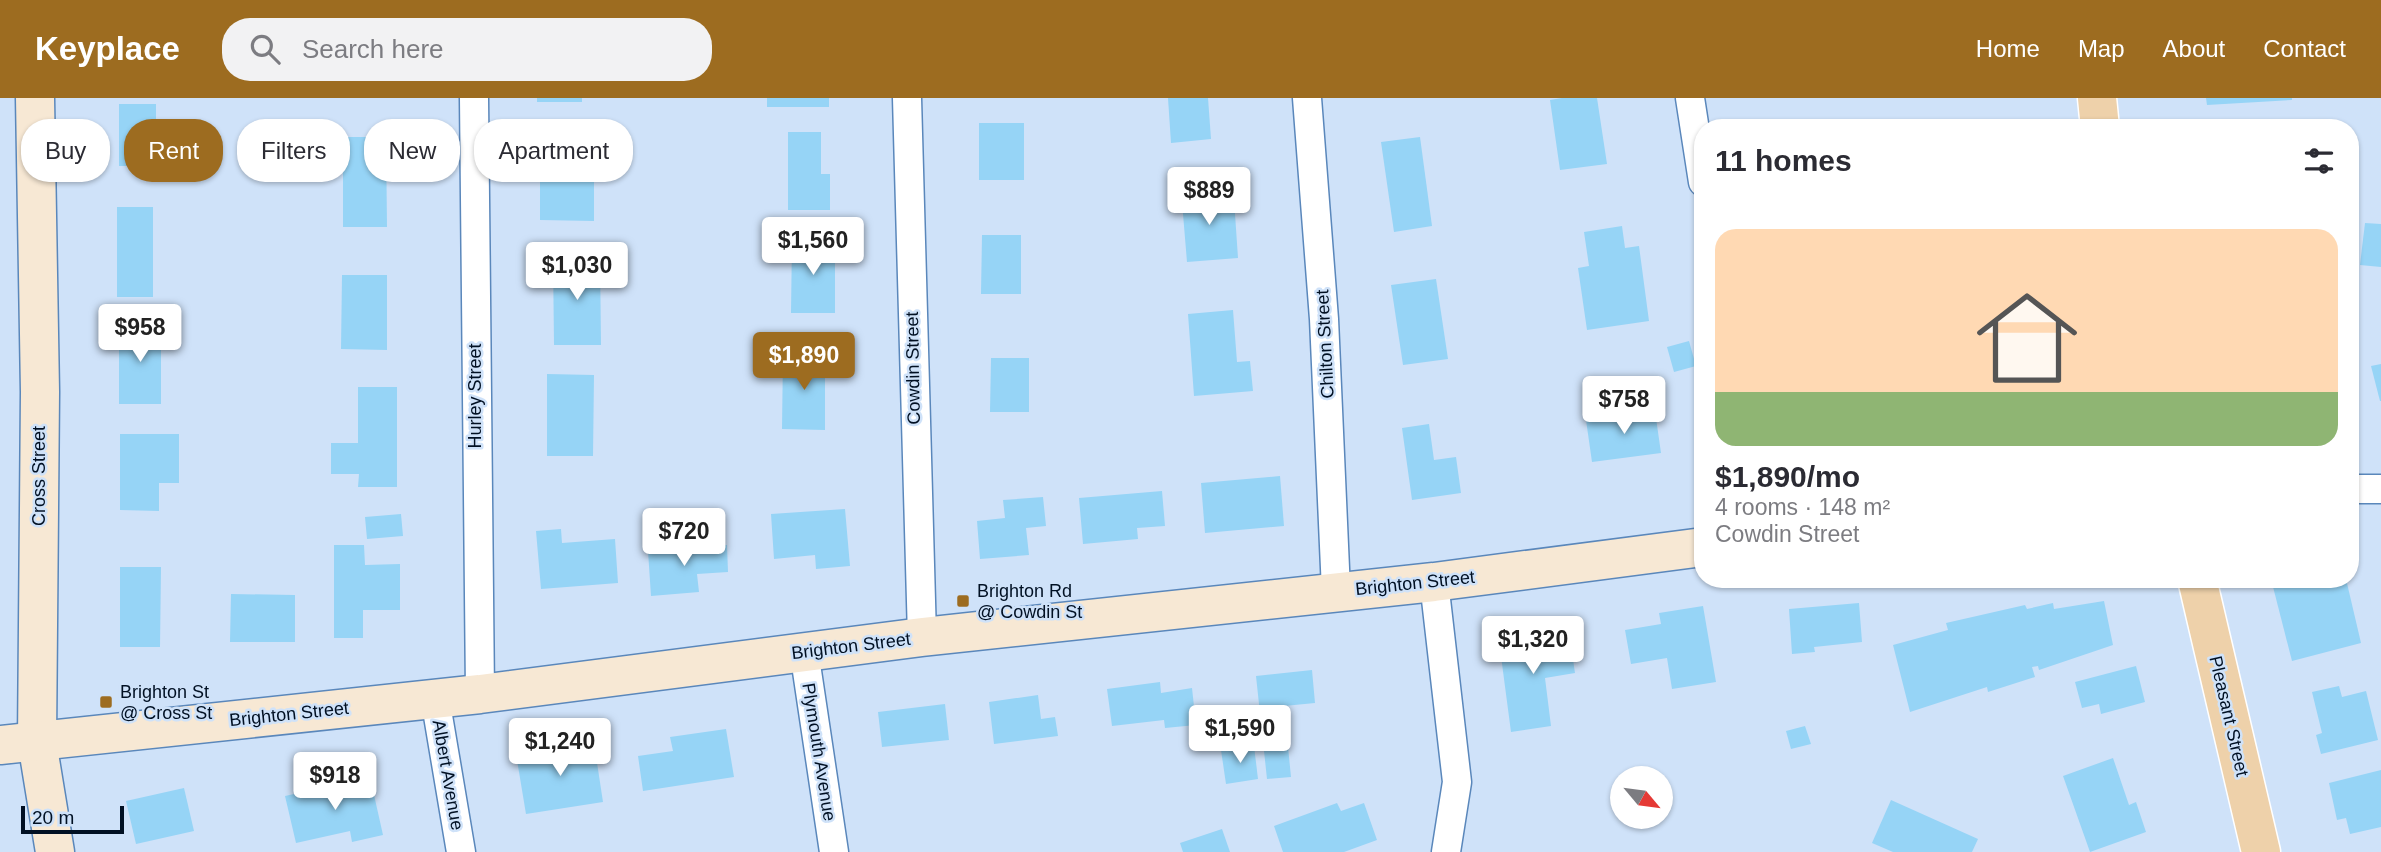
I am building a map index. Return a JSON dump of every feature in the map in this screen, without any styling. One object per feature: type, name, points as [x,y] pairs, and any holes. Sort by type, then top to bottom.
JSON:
[{"type":"main road","name":"Cross Street","points":[[35,98],[40,392],[18,744],[55,852]]},
{"type":"main road","points":[[2097,98],[2099,119]]},
{"type":"main road","name":"Brighton Street","points":[[18,744],[480,694],[804,651],[1434,582],[1694,548]]},
{"type":"main road","name":"Pleasant Street","points":[[2199,588],[2260,852]]},
{"type":"street","name":"Hurley Street","points":[[474,98],[480,694]]},
{"type":"street","name":"Cowdin Street","points":[[907,98],[922,637]]},
{"type":"street","name":"Chilton Street","points":[[1307,98],[1324,319],[1336,591]]},
{"type":"street","points":[[1690,98],[1694,124]]},
{"type":"street","points":[[2359,489],[2381,489]]},
{"type":"street","points":[[1434,582],[1457,782],[1447,852]]},
{"type":"street","name":"Plymouth Avenue","points":[[804,651],[834,852]]},
{"type":"street","name":"Albert Avenue","points":[[435,698],[461,852]]},
{"type":"building","points":[[537,98],[582,98],[582,102],[537,102]]},
{"type":"building","points":[[767,98],[829,98],[829,107],[767,107]]},
{"type":"building","points":[[1168,98],[1208,98],[1211,139],[1171,143]]},
{"type":"building","points":[[1597,98],[1607,164],[1560,170],[1550,100]]},
{"type":"building","points":[[2206,98],[2292,98],[2292,100],[2207,105]]},
{"type":"building","points":[[119,104],[156,104],[156,119],[124,119],[124,166],[119,166]]},
{"type":"building","points":[[979,123],[1024,123],[1024,180],[979,180]]},
{"type":"building","points":[[788,132],[821,132],[821,174],[830,174],[830,210],[788,210]]},
{"type":"building","points":[[350,137],[364,137],[364,182],[386,182],[387,227],[343,227],[343,182],[350,182]]},
{"type":"building","points":[[1420,137],[1432,226],[1394,232],[1381,142]]},
{"type":"building","points":[[540,182],[594,182],[594,221],[540,220]]},
{"type":"building","points":[[1207,188],[1208,201],[1234,199],[1238,258],[1187,262],[1181,190]]},
{"type":"building","points":[[117,207],[153,207],[153,297],[117,297]]},
{"type":"building","points":[[2365,223],[2381,224],[2381,267],[2360,265]]},
{"type":"building","points":[[1622,226],[1625,248],[1639,246],[1649,321],[1587,330],[1578,268],[1589,266],[1584,232]]},
{"type":"building","points":[[982,235],[1021,235],[1021,294],[981,294]]},
{"type":"building","points":[[792,241],[835,242],[835,313],[791,313]]},
{"type":"building","points":[[553,258],[600,258],[601,345],[554,345]]},
{"type":"building","points":[[342,275],[387,275],[387,350],[341,349]]},
{"type":"building","points":[[1436,279],[1448,359],[1403,365],[1391,285]]},
{"type":"building","points":[[1233,310],[1237,362],[1250,361],[1253,391],[1194,396],[1188,314]]},
{"type":"building","points":[[119,325],[161,325],[161,404],[119,404]]},
{"type":"building","points":[[1689,341],[1694,367],[1674,372],[1667,347]]},
{"type":"building","points":[[783,354],[825,354],[825,430],[782,429]]},
{"type":"building","points":[[991,358],[1029,358],[1029,412],[990,412]]},
{"type":"building","points":[[2381,364],[2381,401],[2380,401],[2371,366]]},
{"type":"building","points":[[547,374],[594,375],[593,456],[547,456]]},
{"type":"building","points":[[358,387],[397,387],[397,487],[358,487],[359,474],[331,474],[331,443],[358,443]]},
{"type":"building","points":[[1655,411],[1661,453],[1592,462],[1586,420]]},
{"type":"building","points":[[1429,424],[1434,460],[1456,457],[1461,493],[1412,500],[1402,428]]},
{"type":"building","points":[[120,434],[179,434],[179,483],[159,483],[159,511],[120,510]]},
{"type":"building","points":[[1280,476],[1284,526],[1205,533],[1201,483]]},
{"type":"building","points":[[1162,491],[1165,526],[1137,528],[1138,539],[1083,544],[1079,498]]},
{"type":"building","points":[[1043,497],[1046,526],[1026,528],[1029,555],[980,559],[977,521],[1005,518],[1003,500]]},
{"type":"building","points":[[845,509],[850,566],[816,569],[815,555],[774,559],[771,514]]},
{"type":"building","points":[[401,514],[403,536],[367,539],[365,517]]},
{"type":"building","points":[[561,529],[562,543],[615,539],[618,583],[541,589],[536,531]]},
{"type":"building","points":[[334,545],[364,545],[365,565],[400,564],[400,610],[363,610],[363,638],[334,638]]},
{"type":"building","points":[[727,545],[728,572],[697,574],[699,592],[651,596],[648,551]]},
{"type":"building","points":[[120,567],[161,567],[160,647],[120,647]]},
{"type":"building","points":[[2273,588],[2348,588],[2361,643],[2292,661]]},
{"type":"building","points":[[231,594],[295,595],[295,642],[230,642]]},
{"type":"building","points":[[2104,601],[2113,645],[2039,670],[2038,666],[2032,667],[2035,677],[1988,692],[1987,687],[1910,712],[1893,645],[1948,630],[1946,623],[2025,605],[2027,609],[2053,603],[2054,609]]},
{"type":"building","points":[[1859,603],[1862,642],[1814,647],[1815,652],[1792,654],[1789,609]]},
{"type":"building","points":[[1703,606],[1716,682],[1672,689],[1667,658],[1631,664],[1625,630],[1661,624],[1659,613]]},
{"type":"building","points":[[1569,632],[1575,673],[1545,678],[1551,726],[1511,732],[1499,641]]},
{"type":"building","points":[[2136,666],[2145,702],[2101,714],[2099,704],[2082,708],[2075,682]]},
{"type":"building","points":[[1312,670],[1315,703],[1284,706],[1291,777],[1267,779],[1256,676]]},
{"type":"building","points":[[1160,682],[1161,693],[1192,688],[1196,725],[1165,728],[1164,720],[1112,726],[1107,689]]},
{"type":"building","points":[[2339,686],[2342,697],[2366,691],[2378,740],[2321,754],[2316,735],[2322,733],[2312,692]]},
{"type":"building","points":[[1038,695],[1041,719],[1055,717],[1058,736],[994,744],[989,702]]},
{"type":"building","points":[[945,704],[949,740],[882,747],[878,712]]},
{"type":"building","points":[[1805,726],[1811,744],[1791,749],[1786,731]]},
{"type":"building","points":[[726,729],[734,777],[643,791],[638,756],[673,751],[670,737]]},
{"type":"building","points":[[594,743],[603,802],[526,814],[516,754]]},
{"type":"building","points":[[1254,746],[1258,779],[1226,784],[1221,750]]},
{"type":"building","points":[[2113,758],[2129,805],[2136,802],[2146,832],[2090,852],[2063,776]]},
{"type":"building","points":[[2381,770],[2381,827],[2350,834],[2346,818],[2337,820],[2329,783]]},
{"type":"building","points":[[370,777],[383,835],[352,842],[350,831],[296,843],[285,796]]},
{"type":"building","points":[[184,788],[194,831],[136,844],[126,801]]},
{"type":"building","points":[[1891,800],[1978,839],[1972,852],[1893,852],[1872,843]]},
{"type":"building","points":[[1337,803],[1341,811],[1364,803],[1377,840],[1344,852],[1283,852],[1274,826]]},
{"type":"building","points":[[1222,829],[1230,852],[1183,852],[1180,843]]},
{"type":"place","name":"Brighton Rd @ Cowdin St","points":[[963,601]]},
{"type":"place","name":"Brighton St @ Cross St","points":[[106,702]]}]
